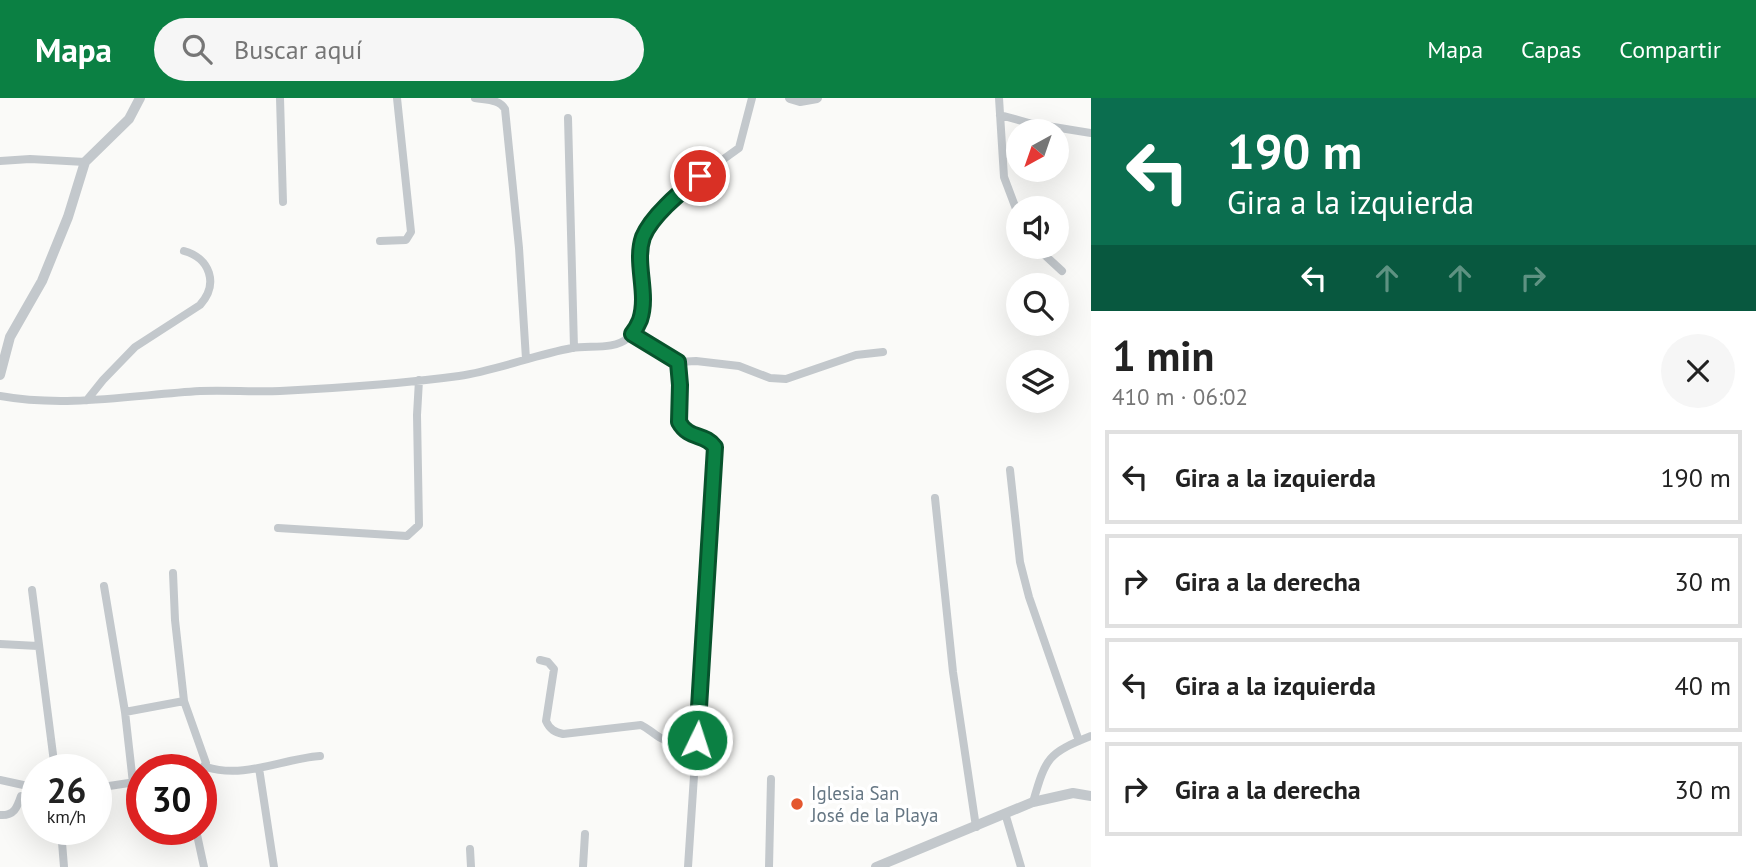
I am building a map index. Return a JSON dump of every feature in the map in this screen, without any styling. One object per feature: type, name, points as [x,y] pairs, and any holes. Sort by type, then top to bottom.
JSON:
[{"type":"street","points":[[0,375],[10,337],[42,281],[68,217],[85,162],[129,119],[140,98]]},
{"type":"street","points":[[280,98],[283,202]]},
{"type":"street","points":[[380,241],[406,240],[411,232],[397,98]]},
{"type":"street","points":[[475,98],[502,104],[505,109],[519,248],[526,359]]},
{"type":"street","points":[[0,396],[32,401],[87,400],[203,391],[309,389],[419,380],[486,372],[526,359],[574,348],[607,346],[625,340],[632,334],[640,318],[641,246],[644,236],[683,190],[739,148],[752,98]]},
{"type":"street","points":[[790,98],[800,101],[817,98]]},
{"type":"street","points":[[999,98],[1004,177],[1011,196]]},
{"type":"street","points":[[1000,116],[1091,133]]},
{"type":"street","points":[[568,118],[574,348]]},
{"type":"street","points":[[0,160],[85,162]]},
{"type":"street","points":[[87,400],[135,347],[207,298],[209,270],[198,254],[184,251]]},
{"type":"street","points":[[1050,259],[1062,271]]},
{"type":"street","points":[[632,334],[678,362],[696,361],[739,366],[770,378],[786,379],[856,355],[883,352]]},
{"type":"street","points":[[678,362],[679,422],[688,435],[710,442],[715,447],[688,867]]},
{"type":"street","points":[[278,528],[407,536],[419,525],[416,415],[419,380]]},
{"type":"street","points":[[1010,470],[1020,562],[1028,597],[1079,741]]},
{"type":"street","points":[[935,498],[953,672],[976,827]]},
{"type":"street","points":[[173,573],[184,701],[202,754]]},
{"type":"street","points":[[104,586],[132,754]]},
{"type":"street","points":[[32,590],[53,754]]},
{"type":"street","points":[[0,644],[38,646]]},
{"type":"street","points":[[540,660],[548,662],[554,669],[546,721],[556,732],[563,734],[641,725],[665,741],[673,743],[697,740]]},
{"type":"street","points":[[125,712],[184,701]]},
{"type":"street","points":[[1033,802],[1047,762],[1058,750],[1091,736]]},
{"type":"street","points":[[217,770],[232,773],[298,758],[320,756]]},
{"type":"street","points":[[258,768],[274,867]]},
{"type":"street","points":[[769,867],[771,779]]},
{"type":"street","points":[[0,780],[21,785]]},
{"type":"street","points":[[883,865],[1033,802],[1073,793],[1091,796]]},
{"type":"street","points":[[0,815],[12,813],[21,796]]},
{"type":"street","points":[[1004,813],[1021,867]]},
{"type":"street","points":[[583,867],[585,834]]},
{"type":"street","points":[[62,845],[64,867]]},
{"type":"street","points":[[199,845],[204,867]]},
{"type":"street","points":[[470,849],[471,867]]},
{"type":"place","name":"Iglesia San José de la Playa","points":[[797,804]]},
{"type":"route","points":[[697,740],[715,447],[710,442],[688,435],[679,422],[678,362],[632,334],[640,318],[642,305],[641,246],[644,236],[665,208],[700,176]]}]
